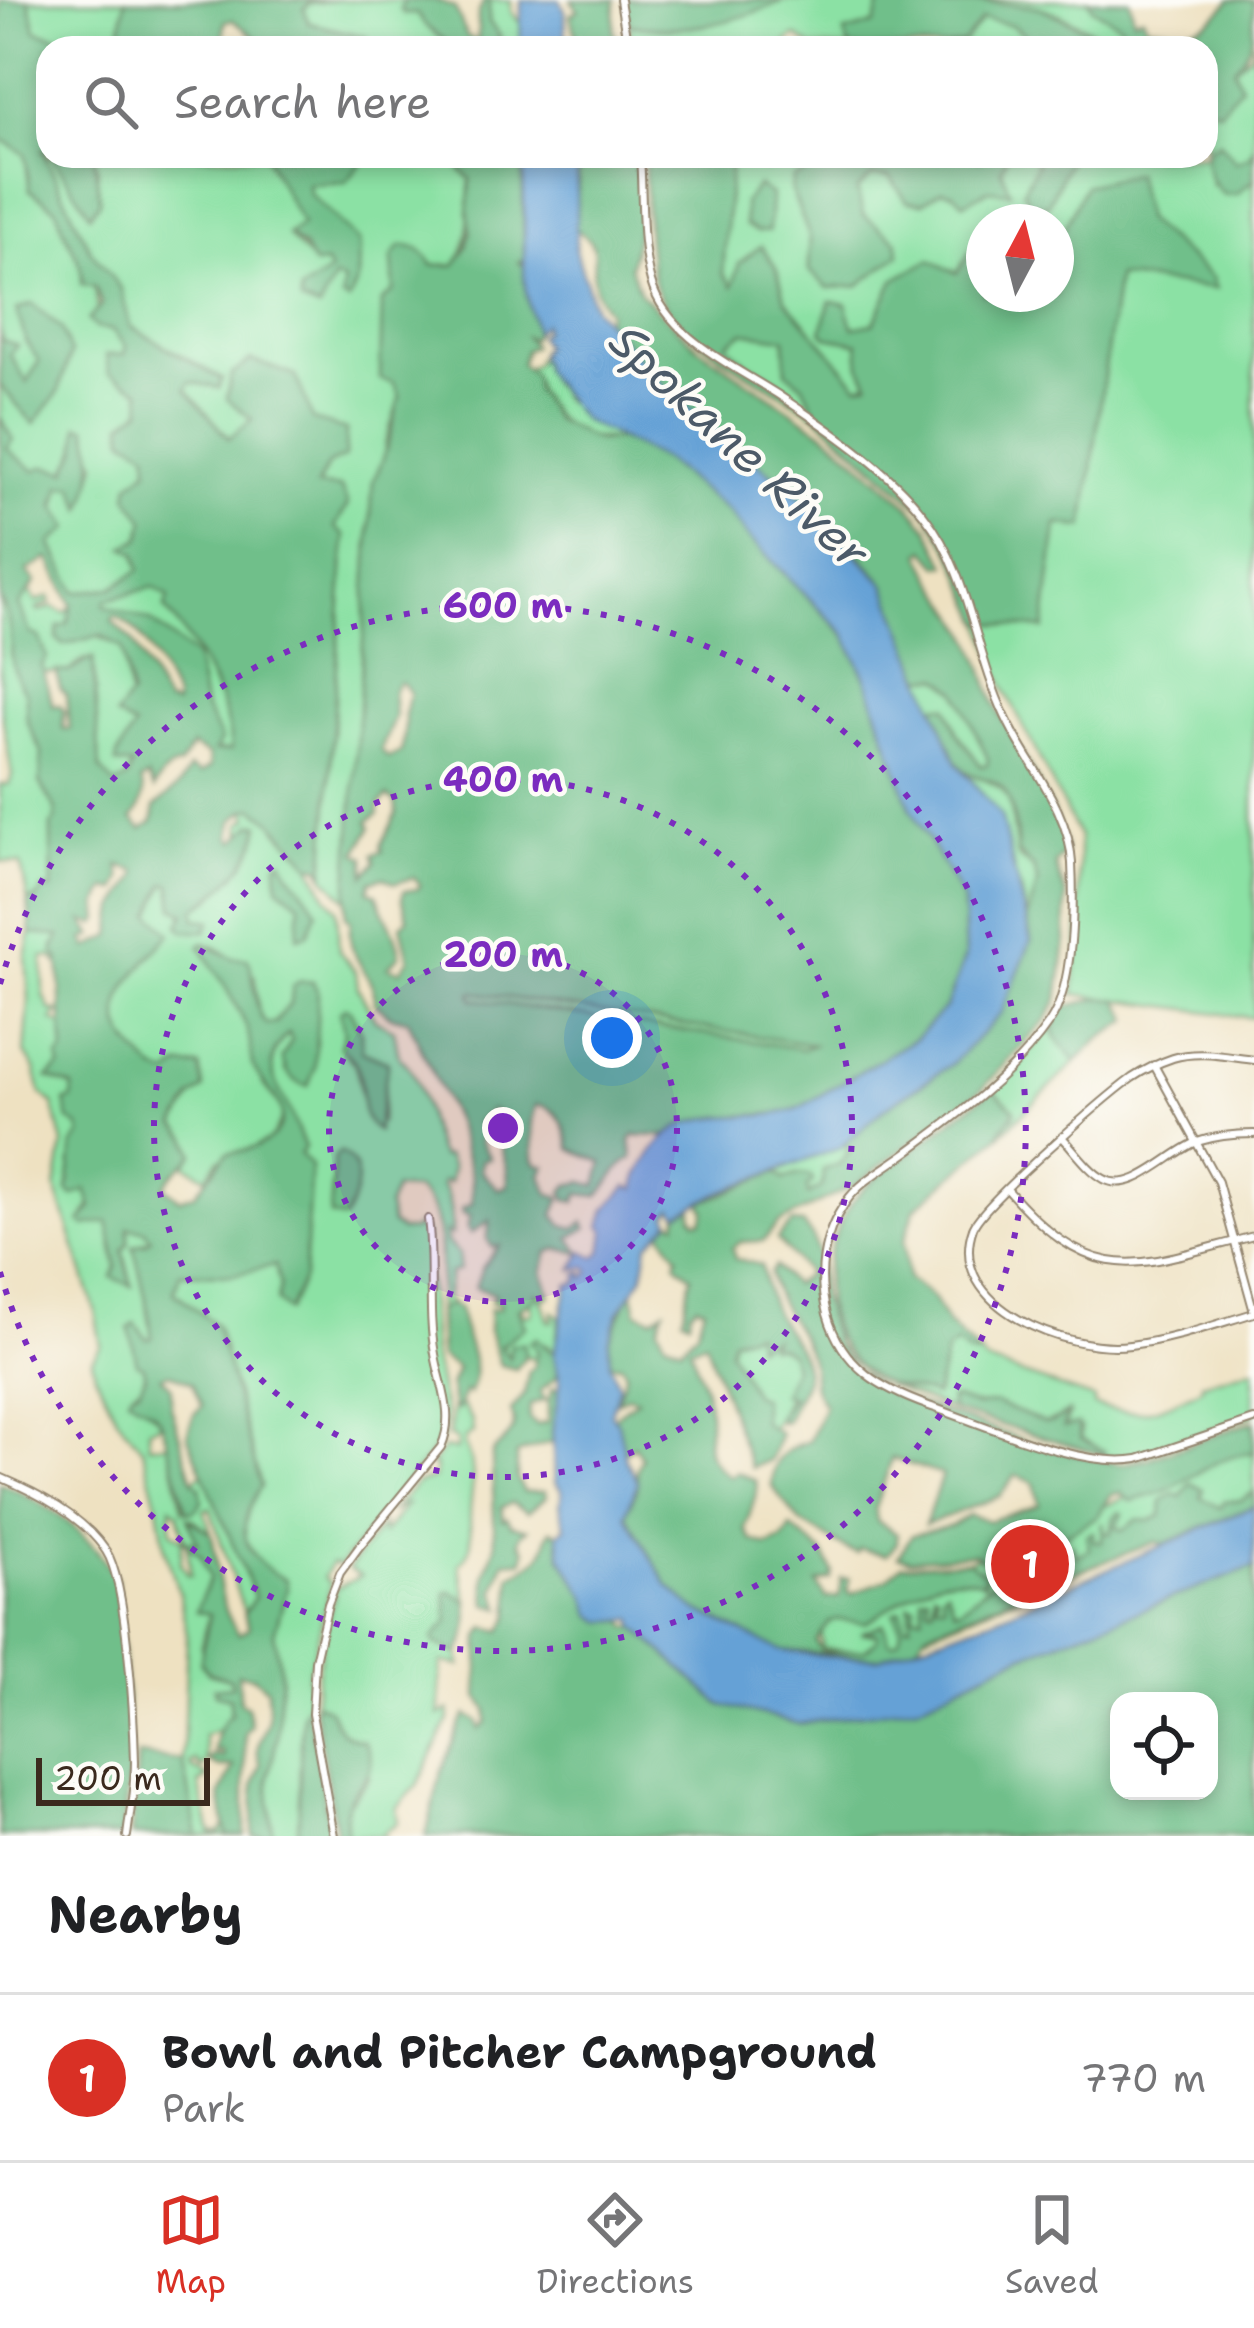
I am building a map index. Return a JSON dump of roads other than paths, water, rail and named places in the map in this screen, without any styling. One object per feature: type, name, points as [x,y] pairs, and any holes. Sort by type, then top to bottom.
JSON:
[{"type":"street","points":[[620,0],[626,36]]},
{"type":"street","points":[[641,168],[647,261],[659,302],[697,341],[842,440],[923,514],[947,550],[995,694],[1070,842],[1070,932],[1061,1001],[1049,1023],[999,1079],[846,1200],[822,1259],[822,1295],[846,1358],[891,1392],[1082,1457],[1119,1462],[1138,1459],[1254,1420]]},
{"type":"street","points":[[1154,1065],[1218,1182],[1254,1313],[1129,1346],[1076,1343],[1030,1324],[984,1294],[971,1273],[969,1250],[980,1214],[1119,1088],[1154,1065],[1177,1056],[1203,1054],[1254,1060]]},
{"type":"street","points":[[1064,1138],[1099,1176],[1119,1184],[1139,1179],[1198,1142],[1254,1134]]},
{"type":"street","points":[[1007,1189],[1053,1237],[1082,1253],[1116,1263],[1150,1264],[1254,1236]]},
{"type":"street","points":[[334,1836],[312,1714],[315,1661],[328,1604],[340,1573],[446,1435],[444,1382],[435,1354],[428,1219]]},
{"type":"street","points":[[0,1478],[39,1494],[88,1531],[106,1550],[120,1579],[135,1762],[127,1836]]},
{"type":"water","points":[[521,0],[560,0],[566,36],[520,36]]},
{"type":"water","points":[[523,168],[577,168],[576,251],[594,308],[668,391],[804,500],[885,584],[957,763],[1001,816],[1031,941],[1001,1014],[952,1064],[885,1108],[840,1148],[720,1192],[679,1214],[673,1208],[668,1214],[671,1221],[648,1245],[643,1277],[619,1312],[609,1341],[610,1364],[619,1385],[611,1414],[638,1482],[626,1514],[667,1584],[693,1608],[779,1650],[879,1658],[997,1617],[1254,1506],[1254,1567],[1010,1660],[918,1705],[799,1724],[721,1705],[635,1627],[634,1619],[604,1622],[592,1615],[587,1598],[561,1557],[558,1533],[565,1527],[562,1491],[555,1482],[552,1431],[560,1383],[554,1354],[568,1285],[578,1282],[578,1274],[583,1272],[584,1278],[590,1272],[587,1267],[573,1269],[583,1251],[596,1257],[602,1252],[606,1209],[627,1186],[635,1189],[650,1156],[682,1126],[799,1108],[916,1038],[946,1007],[965,957],[963,900],[910,807],[866,678],[845,634],[729,512],[664,460],[582,420],[544,372],[539,354],[544,347],[538,336],[543,324],[535,333],[524,283]]},
{"type":"place","name":"Bowl and Pitcher Campground","points":[[1030,1564]]},
{"type":"water label","name":"Spokane River","points":[[740,446]]}]
